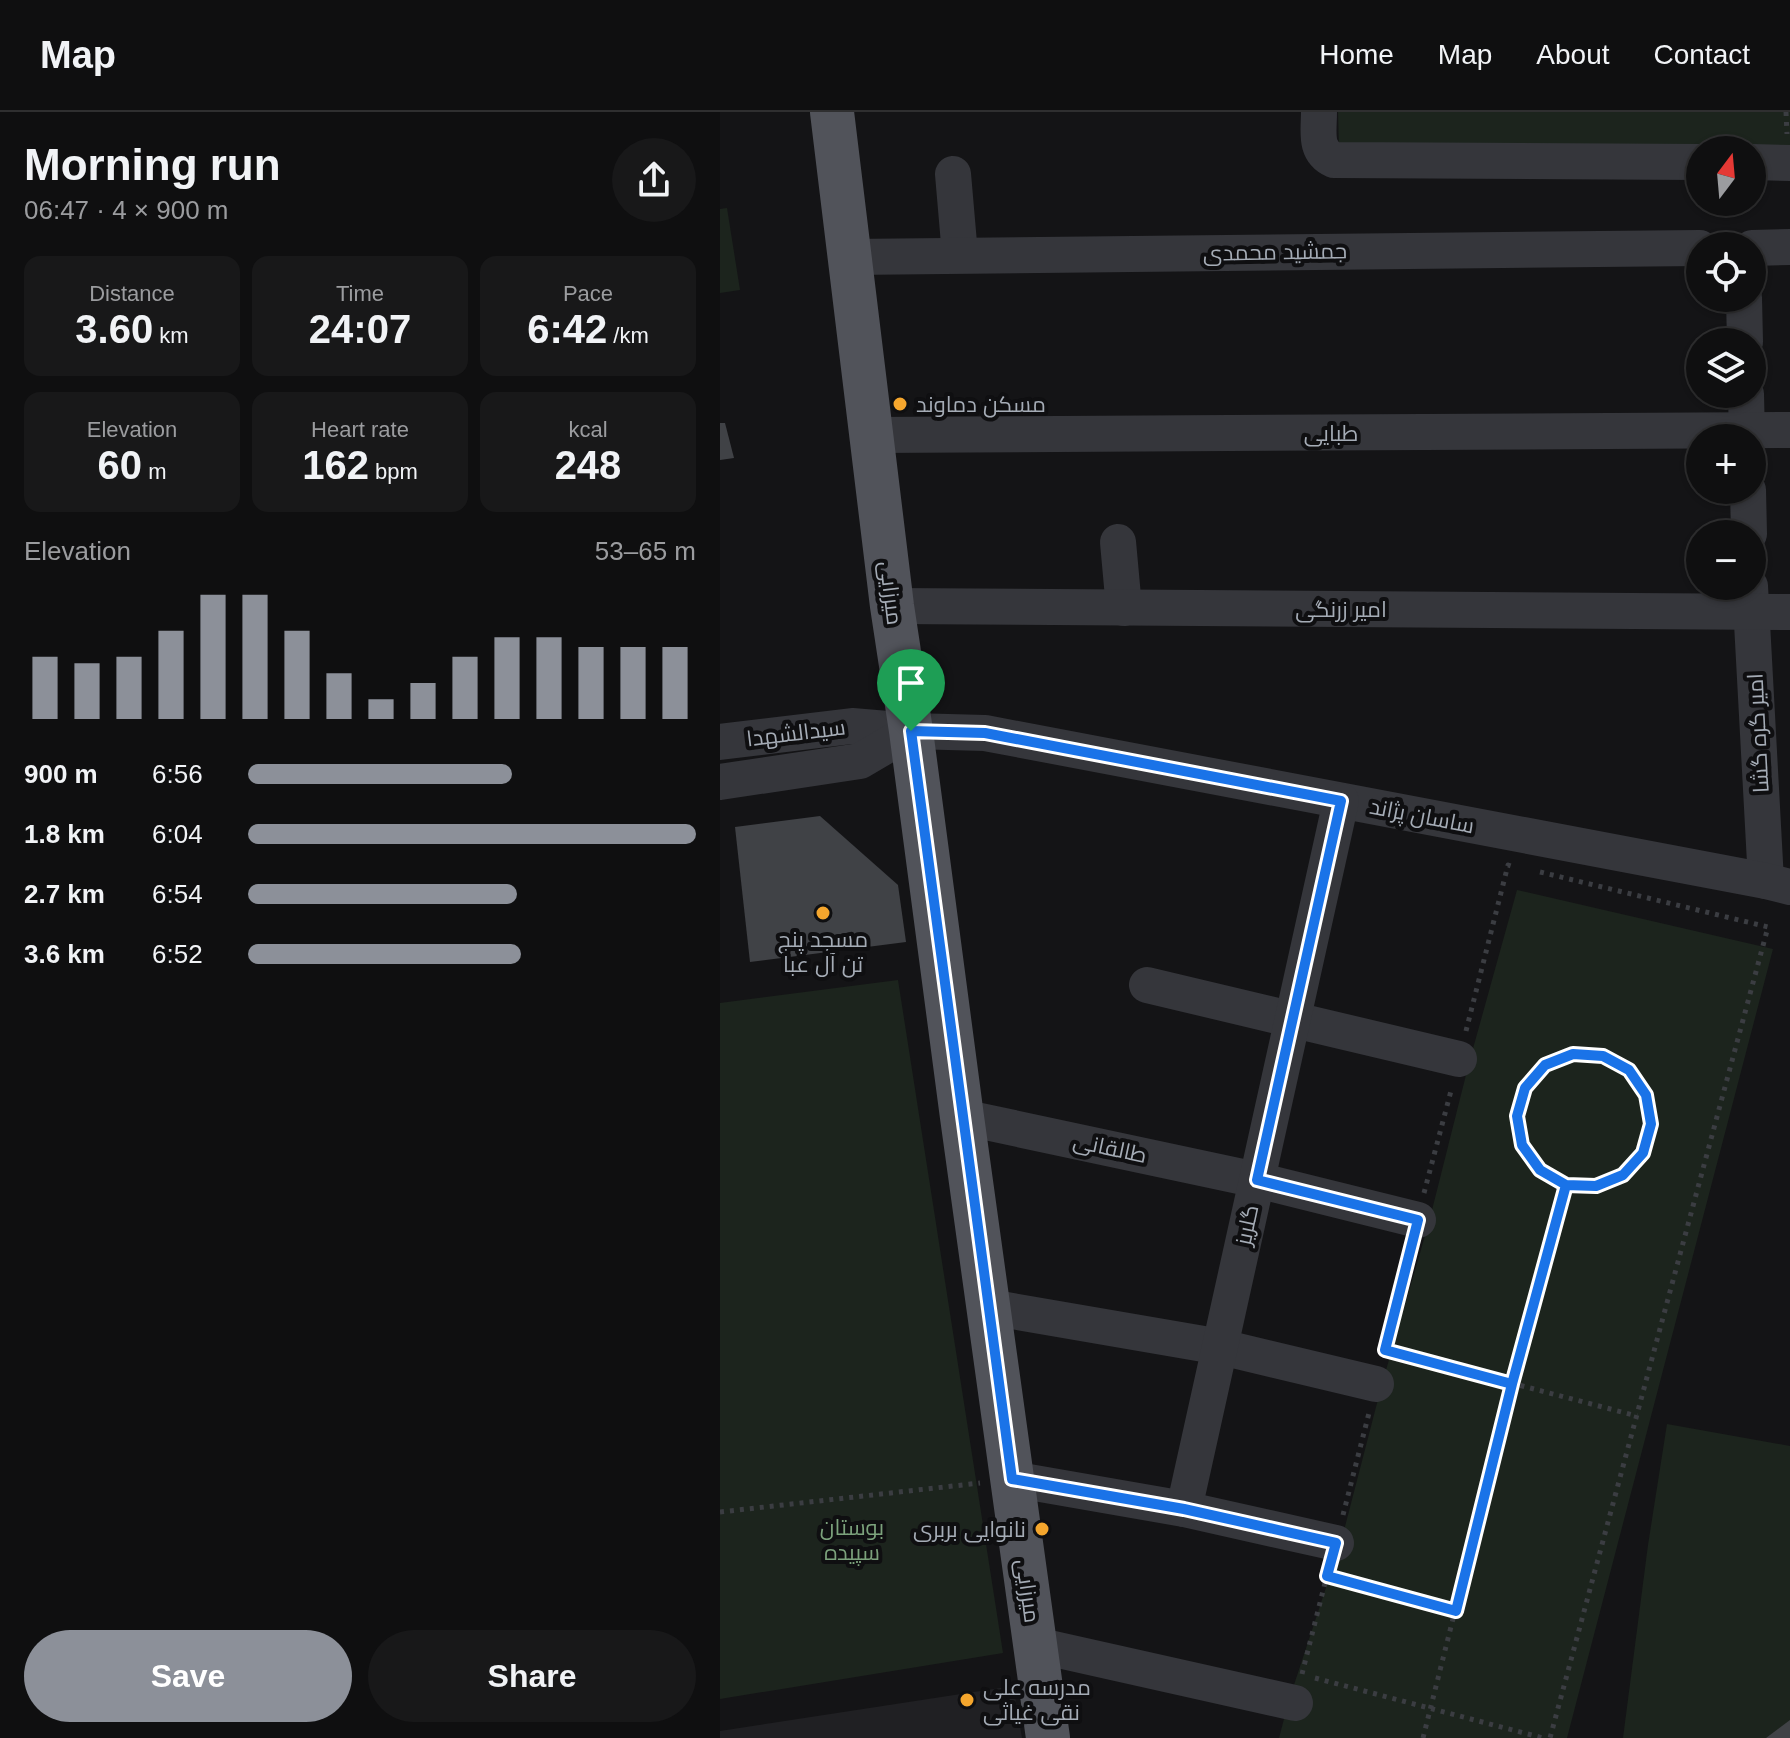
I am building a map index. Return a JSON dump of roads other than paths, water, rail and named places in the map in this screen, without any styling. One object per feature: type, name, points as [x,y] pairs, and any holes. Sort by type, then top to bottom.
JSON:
[{"type":"main road","name":"میرزایی","points":[[832,112],[892,606],[1048,1738]]},
{"type":"street","points":[[1319,112],[1320,150],[1334,160],[1686,162]]},
{"type":"street","points":[[1766,162],[1790,163]]},
{"type":"street","points":[[953,174],[960,255]]},
{"type":"street","points":[[1766,248],[1790,247]]},
{"type":"street","name":"جمشید محمدی","points":[[850,257],[1686,248]]},
{"type":"street","name":"طبایی","points":[[1766,432],[1790,430]]},
{"type":"street","name":"طبایی","points":[[871,435],[1686,434]]},
{"type":"street","points":[[1118,542],[1124,608]]},
{"type":"street","name":"امیر زرنگی","points":[[892,606],[1124,608],[1686,600]]},
{"type":"street","name":"امیر گره گشا","points":[[1750,600],[1778,884]]},
{"type":"street","name":"امیر زرنگی","points":[[1753,600],[1790,612]]},
{"type":"street","name":"سیدالشهدا","points":[[720,742],[852,726],[911,731]]},
{"type":"street","name":"ساسان پژاند","points":[[911,731],[985,733],[1778,884]]},
{"type":"street","name":"سیدالشهدا","points":[[720,782],[860,761],[911,731]]},
{"type":"street","name":"گلریز","points":[[1184,1509],[1341,801]]},
{"type":"street","points":[[1147,985],[1459,1059]]},
{"type":"street","name":"طالقانی","points":[[962,1117],[1257,1180],[1418,1220]]},
{"type":"street","points":[[989,1307],[1221,1347],[1380,1367]]},
{"type":"street","points":[[1012,1479],[1184,1509],[1332,1559]]},
{"type":"street","points":[[1036,1645],[1295,1703]]},
{"type":"place","name":"مسکن دماوند","points":[[900,404]]},
{"type":"place","name":"مسجد پنج تن آل عبا","points":[[823,913]]},
{"type":"place","name":"نانوایی بربری","points":[[1042,1529]]},
{"type":"place","name":"مدرسه علی نقی غیاثی","points":[[967,1700]]},
{"type":"park label","name":"بوستان سپیده","points":[[852,1540]]}]
